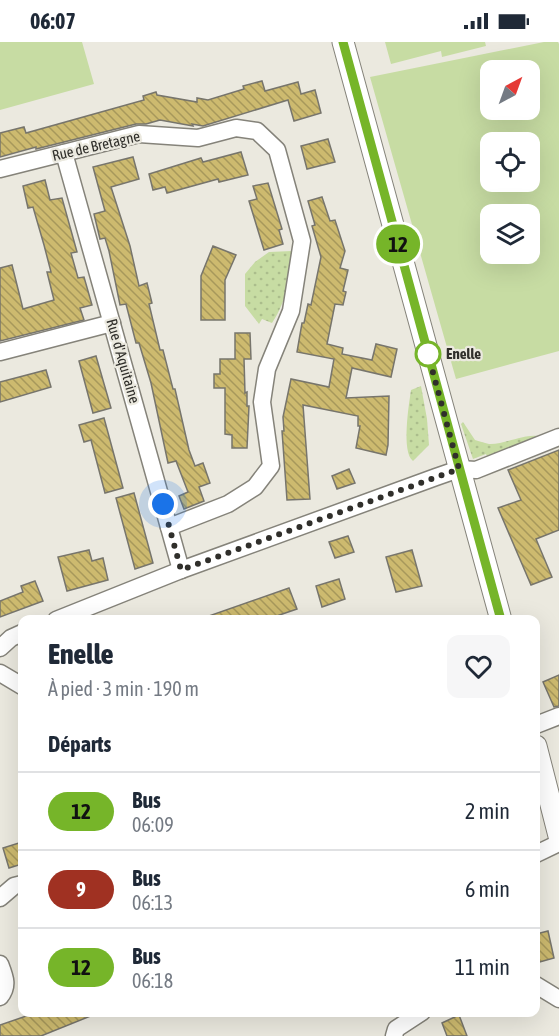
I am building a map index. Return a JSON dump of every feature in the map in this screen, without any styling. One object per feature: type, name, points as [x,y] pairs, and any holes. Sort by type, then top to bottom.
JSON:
[{"type":"street","points":[[343,42],[500,615]]},
{"type":"street","name":"Rue de Bretagne","points":[[0,169],[140,134],[198,138],[236,128],[258,131],[277,150],[302,241],[291,311],[267,369],[262,402],[271,466],[255,487],[228,504],[169,527]]},
{"type":"street","name":"Rue d'Aquitaine","points":[[64,153],[181,570]]},
{"type":"street","points":[[0,352],[112,322]]},
{"type":"street","points":[[68,615],[181,570],[459,469],[476,470],[559,437]]},
{"type":"street","points":[[0,648],[18,635]]},
{"type":"street","points":[[0,673],[18,684]]},
{"type":"street","points":[[540,723],[559,716]]},
{"type":"street","points":[[540,762],[559,836]]},
{"type":"street","points":[[540,852],[559,843]]},
{"type":"street","points":[[0,898],[18,885]]},
{"type":"street","points":[[0,964],[6,988],[0,997]]},
{"type":"street","points":[[540,987],[559,999]]},
{"type":"street","points":[[394,1036],[396,1029],[414,1017]]},
{"type":"green space","points":[[0,42],[82,42],[94,84],[0,110]]},
{"type":"green space","points":[[385,42],[485,42],[486,46],[442,57],[441,51],[391,64]]},
{"type":"green space","points":[[544,42],[558,42],[559,351],[456,379],[370,77]]},
{"type":"green space","points":[[292,251],[293,259],[288,288],[280,308],[272,323],[262,319],[259,324],[245,306],[245,274],[255,262],[269,252]]},
{"type":"green space","points":[[421,386],[429,445],[413,461],[407,448],[408,416],[411,390]]},
{"type":"green space","points":[[463,422],[475,440],[489,444],[530,436],[540,437],[488,458],[486,454],[473,459],[461,424]]},
{"type":"building","points":[[262,81],[265,91],[298,82],[301,94],[315,90],[321,113],[294,121],[288,100],[203,126],[160,120],[0,157],[0,133],[24,127],[26,133],[144,100],[143,96],[156,92],[157,95],[197,102],[197,98],[208,100]]},
{"type":"building","points":[[328,139],[335,162],[307,169],[301,146]]},
{"type":"building","points":[[241,152],[248,175],[219,182],[218,179],[167,193],[165,187],[153,190],[149,174],[201,158],[203,162]]},
{"type":"building","points":[[133,157],[139,179],[111,187],[130,246],[139,286],[147,283],[152,303],[149,304],[160,350],[163,350],[173,389],[175,389],[189,450],[195,466],[203,463],[210,483],[199,487],[204,501],[184,509],[179,496],[188,492],[176,461],[168,463],[151,383],[139,343],[136,343],[126,304],[120,305],[109,251],[105,238],[100,239],[94,214],[105,211],[93,167]]},
{"type":"building","points":[[45,180],[50,200],[62,198],[77,252],[71,253],[78,278],[84,277],[92,305],[80,308],[84,320],[0,341],[0,268],[12,265],[23,309],[54,300],[47,272],[51,272],[44,245],[33,207],[28,208],[23,186]]},
{"type":"building","points":[[268,183],[282,229],[279,230],[283,244],[264,250],[249,201],[257,199],[253,186]]},
{"type":"building","points":[[322,197],[330,221],[335,220],[345,251],[340,268],[348,270],[343,291],[346,292],[343,305],[335,304],[327,344],[343,348],[342,354],[372,360],[376,344],[397,349],[391,377],[352,368],[346,398],[389,396],[388,445],[386,455],[356,448],[360,426],[358,426],[358,416],[303,405],[310,499],[287,500],[282,431],[284,431],[283,417],[291,379],[329,387],[334,359],[297,352],[302,323],[304,323],[308,304],[311,305],[321,257],[308,201]]},
{"type":"building","points":[[213,246],[236,255],[225,280],[225,320],[201,320],[201,276]]},
{"type":"building","points":[[235,333],[250,333],[251,359],[244,359],[245,393],[247,392],[247,406],[249,406],[247,448],[232,448],[232,435],[225,434],[225,388],[214,388],[214,374],[220,374],[220,359],[235,359]]},
{"type":"building","points":[[96,356],[111,408],[93,413],[79,361]]},
{"type":"building","points":[[46,370],[51,387],[0,402],[0,382]]},
{"type":"building","points":[[104,418],[123,488],[105,493],[91,440],[84,442],[79,425]]},
{"type":"building","points":[[559,450],[559,530],[536,539],[552,577],[531,585],[498,508],[521,500],[508,470]]},
{"type":"building","points":[[349,469],[355,483],[337,489],[332,476]]},
{"type":"building","points":[[134,493],[153,563],[135,569],[116,498]]},
{"type":"building","points":[[348,536],[354,552],[335,558],[329,542]]},
{"type":"building","points":[[89,550],[92,561],[103,558],[108,580],[67,591],[58,557]]},
{"type":"building","points":[[412,550],[422,586],[396,592],[386,557]]},
{"type":"building","points":[[339,579],[345,599],[322,607],[316,586]]},
{"type":"building","points":[[35,581],[43,601],[0,617],[0,601],[23,592],[21,586]]},
{"type":"building","points":[[289,588],[297,609],[280,615],[212,615]]},
{"type":"building","points":[[559,675],[559,706],[554,707],[543,682]]},
{"type":"building","points":[[18,843],[18,865],[9,868],[3,848]]},
{"type":"building","points":[[548,931],[554,958],[540,962],[540,933]]},
{"type":"building","points":[[23,1017],[88,1017],[41,1036],[0,1036],[0,1025]]},
{"type":"building","points":[[460,1017],[467,1036],[447,1036],[442,1023]]},
{"type":"bus line","name":"12","points":[[343,42],[500,615]]},
{"type":"place","name":"Enelle","points":[[428,354]]},
{"type":"route","points":[[163,504],[181,570],[459,469],[428,354]]}]
